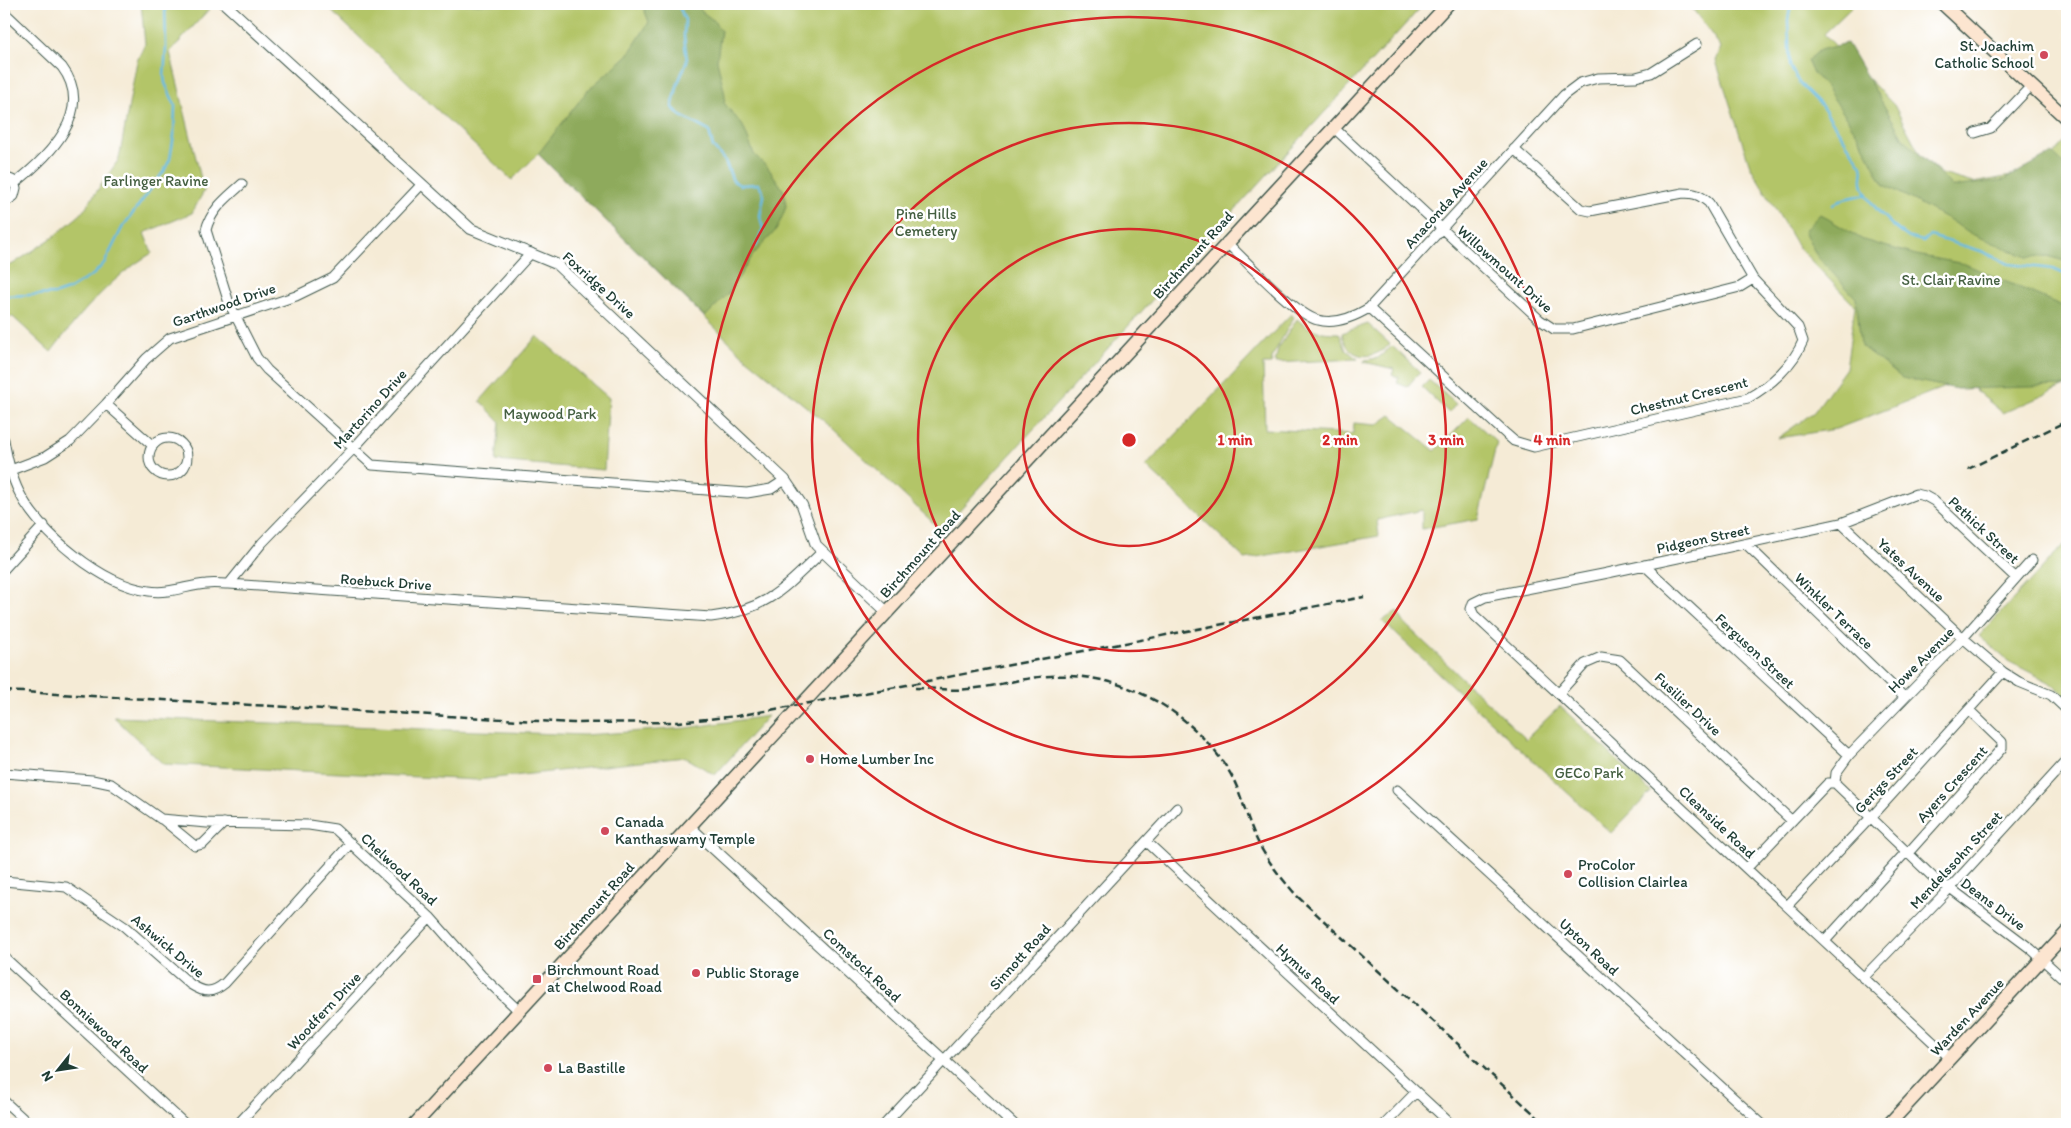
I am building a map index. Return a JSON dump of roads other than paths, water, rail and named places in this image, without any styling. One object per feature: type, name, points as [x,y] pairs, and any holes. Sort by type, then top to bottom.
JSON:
[{"type":"main road","name":"Birchmount Road","points":[[415,1124],[690,827],[760,748],[888,613],[1226,242],[1448,4]]},
{"type":"main road","points":[[1943,4],[2067,119]]},
{"type":"main road","name":"Warden Avenue","points":[[1889,1124],[2067,932]]},
{"type":"street","name":"Foxridge Drive","points":[[225,4],[471,229],[556,264],[785,480],[802,505],[816,544],[822,552],[888,613]]},
{"type":"street","points":[[4,12],[62,67],[68,75],[73,100],[72,117],[61,137],[40,162],[14,184]]},
{"type":"street","name":"Anaconda Avenue","points":[[1226,242],[1290,303],[1310,317],[1324,321],[1340,320],[1370,308],[1564,95],[1580,83],[1598,78],[1636,77],[1651,73],[1697,44]]},
{"type":"street","points":[[1975,133],[1991,128],[2032,85]]},
{"type":"street","name":"Willowmount Drive","points":[[1333,127],[1440,229],[1540,320],[1554,329],[1573,329],[1731,290],[1753,279]]},
{"type":"street","name":"Chestnut Crescent","points":[[1370,308],[1514,441],[1534,447],[1748,398],[1763,390],[1796,357],[1803,341],[1798,327],[1753,279],[1709,203],[1701,196],[1694,193],[1682,193],[1590,211],[1573,204],[1514,149]]},
{"type":"street","points":[[4,177],[12,180],[16,188],[14,196],[4,202]]},
{"type":"street","points":[[242,184],[216,208],[209,218],[206,230],[230,303],[250,345],[267,370],[372,465],[382,468],[747,494],[771,489],[785,480]]},
{"type":"street","name":"Garthwood Drive","points":[[11,470],[45,457],[70,441],[146,359],[170,338],[296,296],[333,278],[422,184]]},
{"type":"street","name":"Martorino Drive","points":[[229,584],[262,543],[353,449],[531,253]]},
{"type":"street","points":[[106,404],[152,445]]},
{"type":"street","points":[[169,438],[180,443],[187,454],[187,460],[182,471],[170,477],[158,474],[149,464],[148,458],[152,445],[169,438]]},
{"type":"street","name":"Roebuck Drive","points":[[4,440],[11,470],[26,503],[44,525],[90,566],[124,585],[152,591],[173,591],[205,584],[229,584],[711,617],[742,611],[767,601],[791,583],[822,552]]},
{"type":"street","name":"Pidgeon Street","points":[[1474,603],[1485,597],[1841,523],[1916,494],[1934,501]]},
{"type":"street","name":"Pethick Street","points":[[1934,501],[2016,578]]},
{"type":"street","name":"Yates Avenue","points":[[1841,523],[1963,638],[2003,672],[2018,682],[2051,695],[2067,710]]},
{"type":"street","points":[[4,569],[44,525]]},
{"type":"street","name":"Winkler Terrace","points":[[1746,544],[1904,697]]},
{"type":"street","name":"Howe Avenue","points":[[1747,868],[1828,783],[1837,786],[1836,773],[1849,755],[1963,638],[2032,560]]},
{"type":"street","name":"Ferguson Street","points":[[1644,565],[1849,755]]},
{"type":"street","name":"Cleanside Road","points":[[1474,603],[1472,609],[1474,615],[1950,1058]]},
{"type":"street","name":"Fusilier Drive","points":[[1559,693],[1584,664],[1602,656],[1620,660],[1792,821]]},
{"type":"street","name":"Gerigs Street","points":[[1787,906],[2003,672]]},
{"type":"street","name":"Ayers Crescent","points":[[1824,941],[2002,748],[2002,742],[1969,710]]},
{"type":"street","name":"Mendelssohn Street","points":[[1863,978],[1950,888],[2067,760]]},
{"type":"street","points":[[4,773],[92,780],[112,784],[161,818],[195,846],[204,844],[224,823]]},
{"type":"street","name":"Deans Drive","points":[[1837,786],[1938,882],[1950,888],[2043,960],[2067,982]]},
{"type":"street","name":"Upton Road","points":[[1397,790],[1762,1124]]},
{"type":"street","name":"Sinnott Road","points":[[885,1124],[1177,808]]},
{"type":"street","name":"Chelwood Road","points":[[161,818],[224,823],[330,827],[341,833],[430,917],[482,975],[519,1011]]},
{"type":"street","name":"Comstock Road","points":[[690,827],[1013,1124]]},
{"type":"street","name":"Hymus Road","points":[[1147,842],[1452,1124]]},
{"type":"street","name":"Ashwick Drive","points":[[4,881],[66,887],[126,928],[190,984],[202,992],[210,992],[225,983],[351,843]]},
{"type":"street","name":"Woodfern Drive","points":[[238,1124],[430,917]]},
{"type":"street","name":"Bonniewood Road","points":[[4,957],[185,1124]]},
{"type":"street","points":[[1385,1124],[1416,1092]]},
{"type":"street","points":[[4,1101],[29,1124]]},
{"type":"waterway","points":[[4,296],[56,294],[68,290],[94,274],[105,262],[122,228],[164,171],[170,159],[174,135],[175,105],[165,83],[164,76],[166,47],[165,4]]},
{"type":"waterway","points":[[678,4],[685,20],[684,36],[687,61],[678,83],[672,107],[681,116],[709,131],[713,147],[725,161],[733,181],[740,185],[758,184],[762,189],[764,196],[760,216],[763,229],[756,246]]},
{"type":"waterway","points":[[1791,4],[1788,20],[1790,66],[1799,83],[1821,105],[1862,166],[1864,189],[1873,205],[1887,220],[1911,238],[1923,241],[1930,236],[1981,251],[2009,264],[2053,269],[2067,275]]},
{"type":"waterway","points":[[1833,205],[1840,200],[1867,194]]},
{"type":"railway","points":[[1968,469],[2067,421]]},
{"type":"railway","points":[[4,691],[573,723],[678,722],[737,716],[870,692],[1364,597]]},
{"type":"railway","points":[[915,688],[962,690],[1041,677],[1078,676],[1103,680],[1128,688],[1151,698],[1173,712],[1193,728],[1227,768],[1262,849],[1278,874],[1298,897],[1545,1124]]},
{"type":"place","name":"St. Joachim Catholic School","points":[[2044,55]]},
{"type":"place","name":"Home Lumber Inc","points":[[810,759]]},
{"type":"place","name":"Canada Kanthaswamy Temple","points":[[605,831]]},
{"type":"place","name":"ProColor Collision Clairlea","points":[[1568,874]]},
{"type":"place","name":"Public Storage","points":[[696,973]]},
{"type":"place","name":"Birchmount Road at Chelwood Road","points":[[537,979]]},
{"type":"place","name":"La Bastille","points":[[548,1068]]},
{"type":"park label","name":"Farlinger Ravine","points":[[156,181]]},
{"type":"park label","name":"Pine Hills Cemetery","points":[[926,222]]},
{"type":"park label","name":"St. Clair Ravine","points":[[1951,280]]},
{"type":"park label","name":"Maywood Park","points":[[550,414]]},
{"type":"park label","name":"GECo Park","points":[[1589,773]]}]
